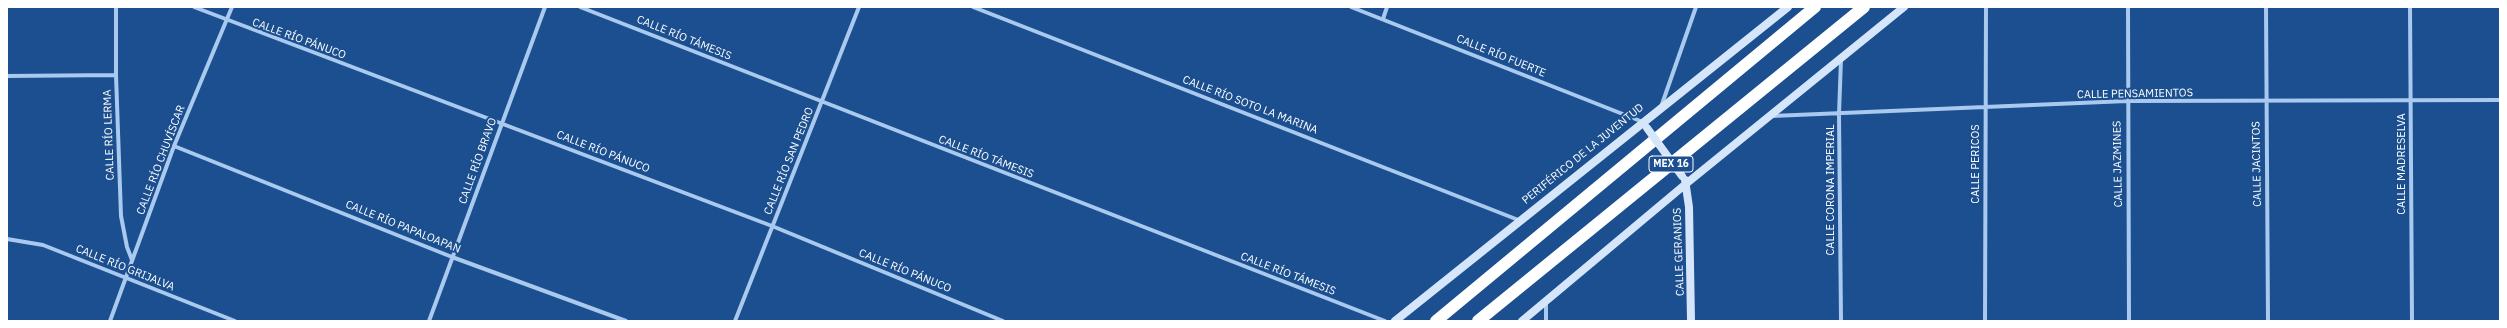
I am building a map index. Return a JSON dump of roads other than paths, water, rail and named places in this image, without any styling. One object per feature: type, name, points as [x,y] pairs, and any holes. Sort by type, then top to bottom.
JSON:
[{"type":"highway","name":"MEX 16","points":[[1436,321],[1815,7]]},
{"type":"highway","name":"MEX 16","points":[[1478,321],[1864,7]]},
{"type":"main road","name":"PERIFÉRICO DE LA JUVENTUD","points":[[1395,321],[1645,125],[1660,109],[1788,7]]},
{"type":"main road","points":[[1522,321],[1546,302],[1685,180],[1771,116],[1904,7]]},
{"type":"main road","points":[[1645,125],[1685,180]]},
{"type":"main road","name":"CALLE GERANIOS","points":[[1685,180],[1692,321]]},
{"type":"street","name":"CALLE RÍO LERMA","points":[[116,7],[116,75],[121,216],[127,246],[132,260]]},
{"type":"street","name":"CALLE RÍO PÁNUCO","points":[[194,7],[227,21],[772,226],[1003,321]]},
{"type":"street","name":"CALLE RÍO CHUVÍSCAR","points":[[110,321],[174,146],[232,7]]},
{"type":"street","name":"CALLE RÍO BRAVO","points":[[429,321],[545,7]]},
{"type":"street","name":"CALLE RÍO TÁMESIS","points":[[580,7],[821,103],[1385,321]]},
{"type":"street","name":"CALLE RÍO SAN PEDRO","points":[[735,321],[859,7]]},
{"type":"street","name":"CALLE RÍO SOTO LA MARINA","points":[[973,7],[1521,221]]},
{"type":"street","name":"CALLE RÍO FUERTE","points":[[1351,7],[1645,125]]},
{"type":"street","points":[[1383,19],[1387,7]]},
{"type":"street","points":[[1660,109],[1696,7]]},
{"type":"street","name":"CALLE PERICOS","points":[[1985,321],[1984,108],[1986,7]]},
{"type":"street","name":"CALLE JAZMINES","points":[[2128,7],[2127,101],[2129,321]]},
{"type":"street","name":"CALLE JACINTOS","points":[[2266,7],[2268,321]]},
{"type":"street","name":"CALLE MADRESELVA","points":[[2410,7],[2412,321]]},
{"type":"street","name":"CALLE CORONA IMPERIAL","points":[[1841,58],[1839,114],[1841,321]]},
{"type":"street","points":[[7,76],[116,75]]},
{"type":"street","name":"CALLE PENSAMIENTOS","points":[[1771,116],[2127,101],[2266,102],[2500,100]]},
{"type":"street","name":"CALLE RÍO PAPALOAPAN","points":[[174,146],[452,257],[626,321]]},
{"type":"street","name":"CALLE RÍO GRIJALVA","points":[[7,239],[43,245],[235,321]]},
{"type":"street","points":[[1546,302],[1546,321]]}]
